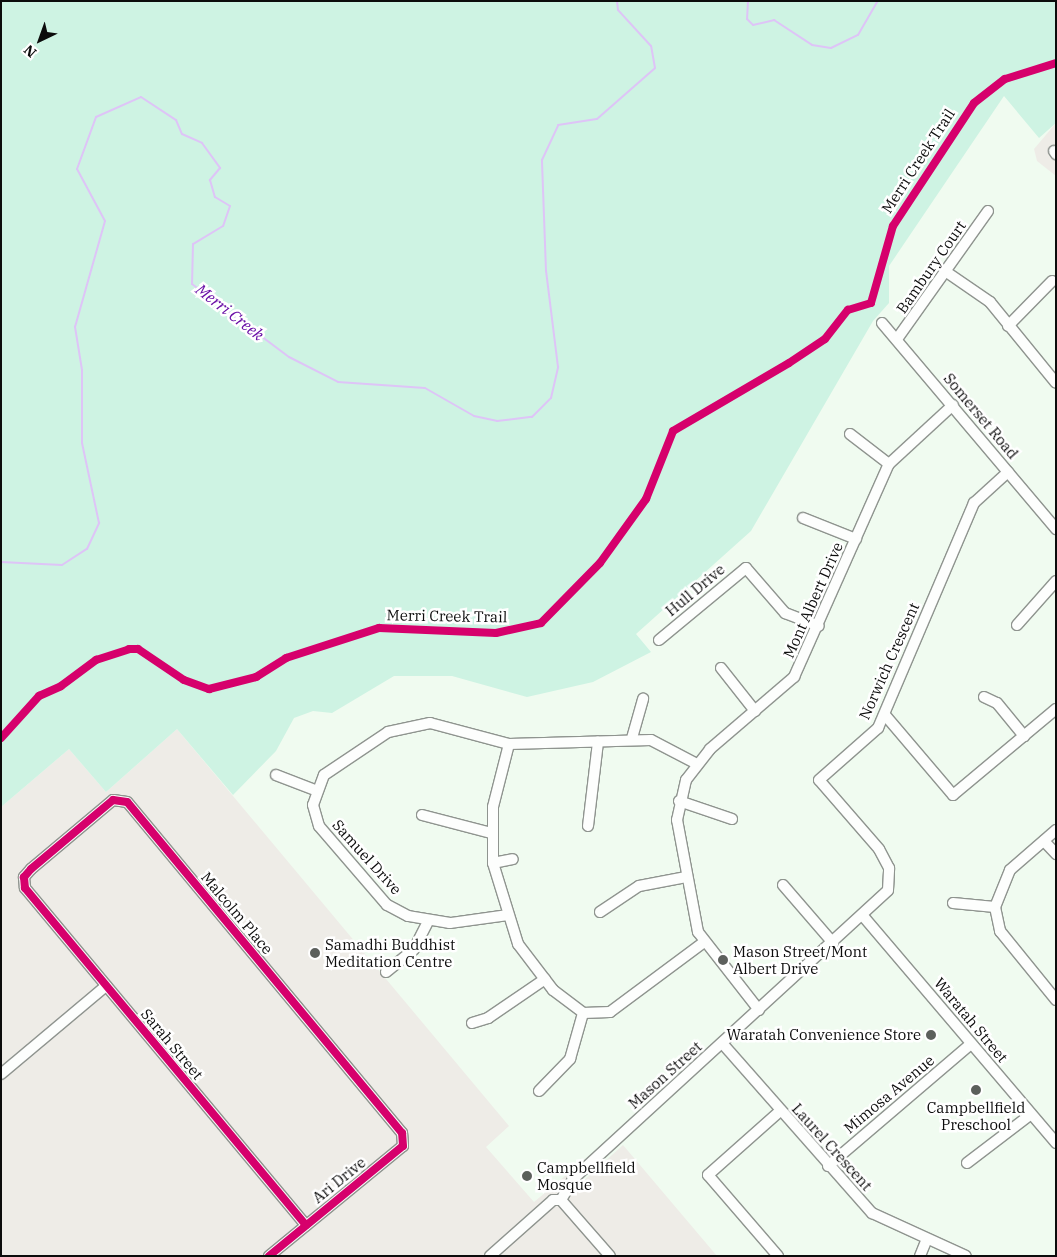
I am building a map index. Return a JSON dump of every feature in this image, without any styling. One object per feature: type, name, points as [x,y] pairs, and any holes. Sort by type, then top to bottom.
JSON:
[{"type":"street","name":"Bambury Court","points":[[896,339],[988,211]]},
{"type":"street","points":[[945,271],[984,295],[1056,383]]},
{"type":"street","points":[[1008,326],[1052,281]]},
{"type":"street","name":"Somerset Road","points":[[882,323],[1056,529]]},
{"type":"street","name":"Mont Albert Drive","points":[[759,1010],[703,943],[686,877],[677,820],[680,801],[696,763],[794,677],[819,626],[889,464],[953,405]]},
{"type":"street","points":[[850,434],[889,464]]},
{"type":"street","name":"Norwich Crescent","points":[[864,916],[888,890],[888,868],[879,849],[819,780],[878,728],[974,503],[1008,472]]},
{"type":"street","points":[[803,518],[856,539]]},
{"type":"street","name":"Hull Drive","points":[[659,640],[746,568],[785,613],[819,626]]},
{"type":"street","points":[[1017,625],[1056,581]]},
{"type":"street","points":[[721,668],[755,711]]},
{"type":"street","points":[[984,697],[997,703],[1024,736]]},
{"type":"street","points":[[632,738],[643,700]]},
{"type":"street","points":[[885,715],[953,795],[1056,709]]},
{"type":"street","points":[[276,775],[315,790],[336,766],[388,732],[406,725],[442,725],[509,744],[598,742],[632,738],[651,740],[696,763]]},
{"type":"street","points":[[588,826],[598,742]]},
{"type":"street","points":[[509,744],[491,832],[493,863],[518,944],[545,979],[583,1013],[610,1012],[703,943]]},
{"type":"street","name":"Samuel Drive","points":[[315,790],[313,805],[319,826],[379,897],[408,916],[450,924],[508,915]]},
{"type":"street","name":"Malcolm Place","points":[[24,877],[113,800],[128,802],[402,1133],[403,1146]]},
{"type":"street","points":[[680,801],[732,819]]},
{"type":"street","points":[[422,815],[491,832]]},
{"type":"street","points":[[1056,830],[1010,870],[995,907],[1000,931],[1056,1000]]},
{"type":"street","points":[[1044,841],[1056,854]]},
{"type":"street","points":[[493,863],[513,859]]},
{"type":"street","name":"Sarah Street","points":[[24,877],[26,888],[306,1225]]},
{"type":"street","points":[[600,912],[639,886],[686,877]]},
{"type":"street","points":[[783,885],[833,943]]},
{"type":"street","points":[[953,902],[995,907]]},
{"type":"street","name":"Mason Street","points":[[561,1200],[573,1179],[864,916]]},
{"type":"street","name":"Waratah Street","points":[[864,916],[1056,1143]]},
{"type":"street","points":[[386,972],[414,949],[428,921]]},
{"type":"street","points":[[472,1023],[488,1018],[545,979]]},
{"type":"street","points":[[1,1074],[106,986]]},
{"type":"street","points":[[539,1091],[570,1059],[583,1013]]},
{"type":"street","name":"Laurel Crescent","points":[[722,1043],[828,1166],[872,1213],[966,1256]]},
{"type":"street","name":"Mimosa Avenue","points":[[828,1166],[971,1044]]},
{"type":"street","points":[[778,1256],[708,1175],[780,1111]]},
{"type":"street","points":[[968,1163],[1030,1114]]},
{"type":"street","name":"Ari Drive","points":[[269,1256],[403,1146]]},
{"type":"street","points":[[490,1256],[553,1200],[561,1200],[610,1256]]},
{"type":"street","points":[[920,1256],[927,1239]]},
{"type":"shaded area","points":[[1056,123],[1056,176],[1037,161],[1034,149]]},
{"type":"shaded area","points":[[177,729],[509,1126],[486,1147],[534,1202],[571,1171],[581,1183],[623,1145],[717,1256],[1,1256],[1,807],[69,749],[106,792]]},
{"type":"green space","points":[[1,1],[1056,1],[1056,123],[1039,138],[1004,96],[889,266],[889,303],[873,321],[751,531],[636,634],[651,652],[593,682],[527,697],[452,676],[394,676],[332,713],[313,711],[294,718],[276,751],[233,795],[177,729],[106,792],[69,749],[1,807]]},
{"type":"waterway","name":"Merri Creek","points":[[1,562],[62,565],[87,549],[99,523],[82,443],[82,370],[75,327],[105,221],[77,169],[96,117],[141,97],[176,120],[182,134],[202,143],[220,168],[210,180],[215,197],[230,206],[223,226],[193,244],[192,284],[289,357],[338,382],[425,388],[474,416],[497,421],[532,417],[551,398],[558,367],[546,271],[542,160],[558,125],[597,119],[655,68],[651,46],[618,10],[617,1]]},
{"type":"waterway","name":"Merri Creek","points":[[748,1],[747,19],[753,25],[774,20],[812,45],[831,48],[858,35],[878,1]]},
{"type":"cycle path","name":"Merri Creek Trail","points":[[1,738],[39,696],[61,686],[96,660],[129,649],[138,649],[184,680],[209,689],[256,677],[286,658],[379,628],[496,633],[541,623],[600,563],[646,499],[673,431],[789,363],[825,339],[848,310],[871,303],[893,226],[974,103],[1005,79],[1056,63]]},
{"type":"cycle path","points":[[269,1256],[403,1146],[402,1133],[127,802],[113,800],[31,869],[24,877],[25,888],[306,1225]]},
{"type":"place","name":"Samadhi Buddhist Meditation Centre","points":[[315,953]]},
{"type":"place","name":"Mason Street/Mont Albert Drive","points":[[723,960]]},
{"type":"place","name":"Waratah Convenience Store","points":[[931,1035]]},
{"type":"place","name":"Campbellfield Preschool","points":[[976,1090]]},
{"type":"place","name":"Campbellfield Mosque","points":[[527,1176]]}]
